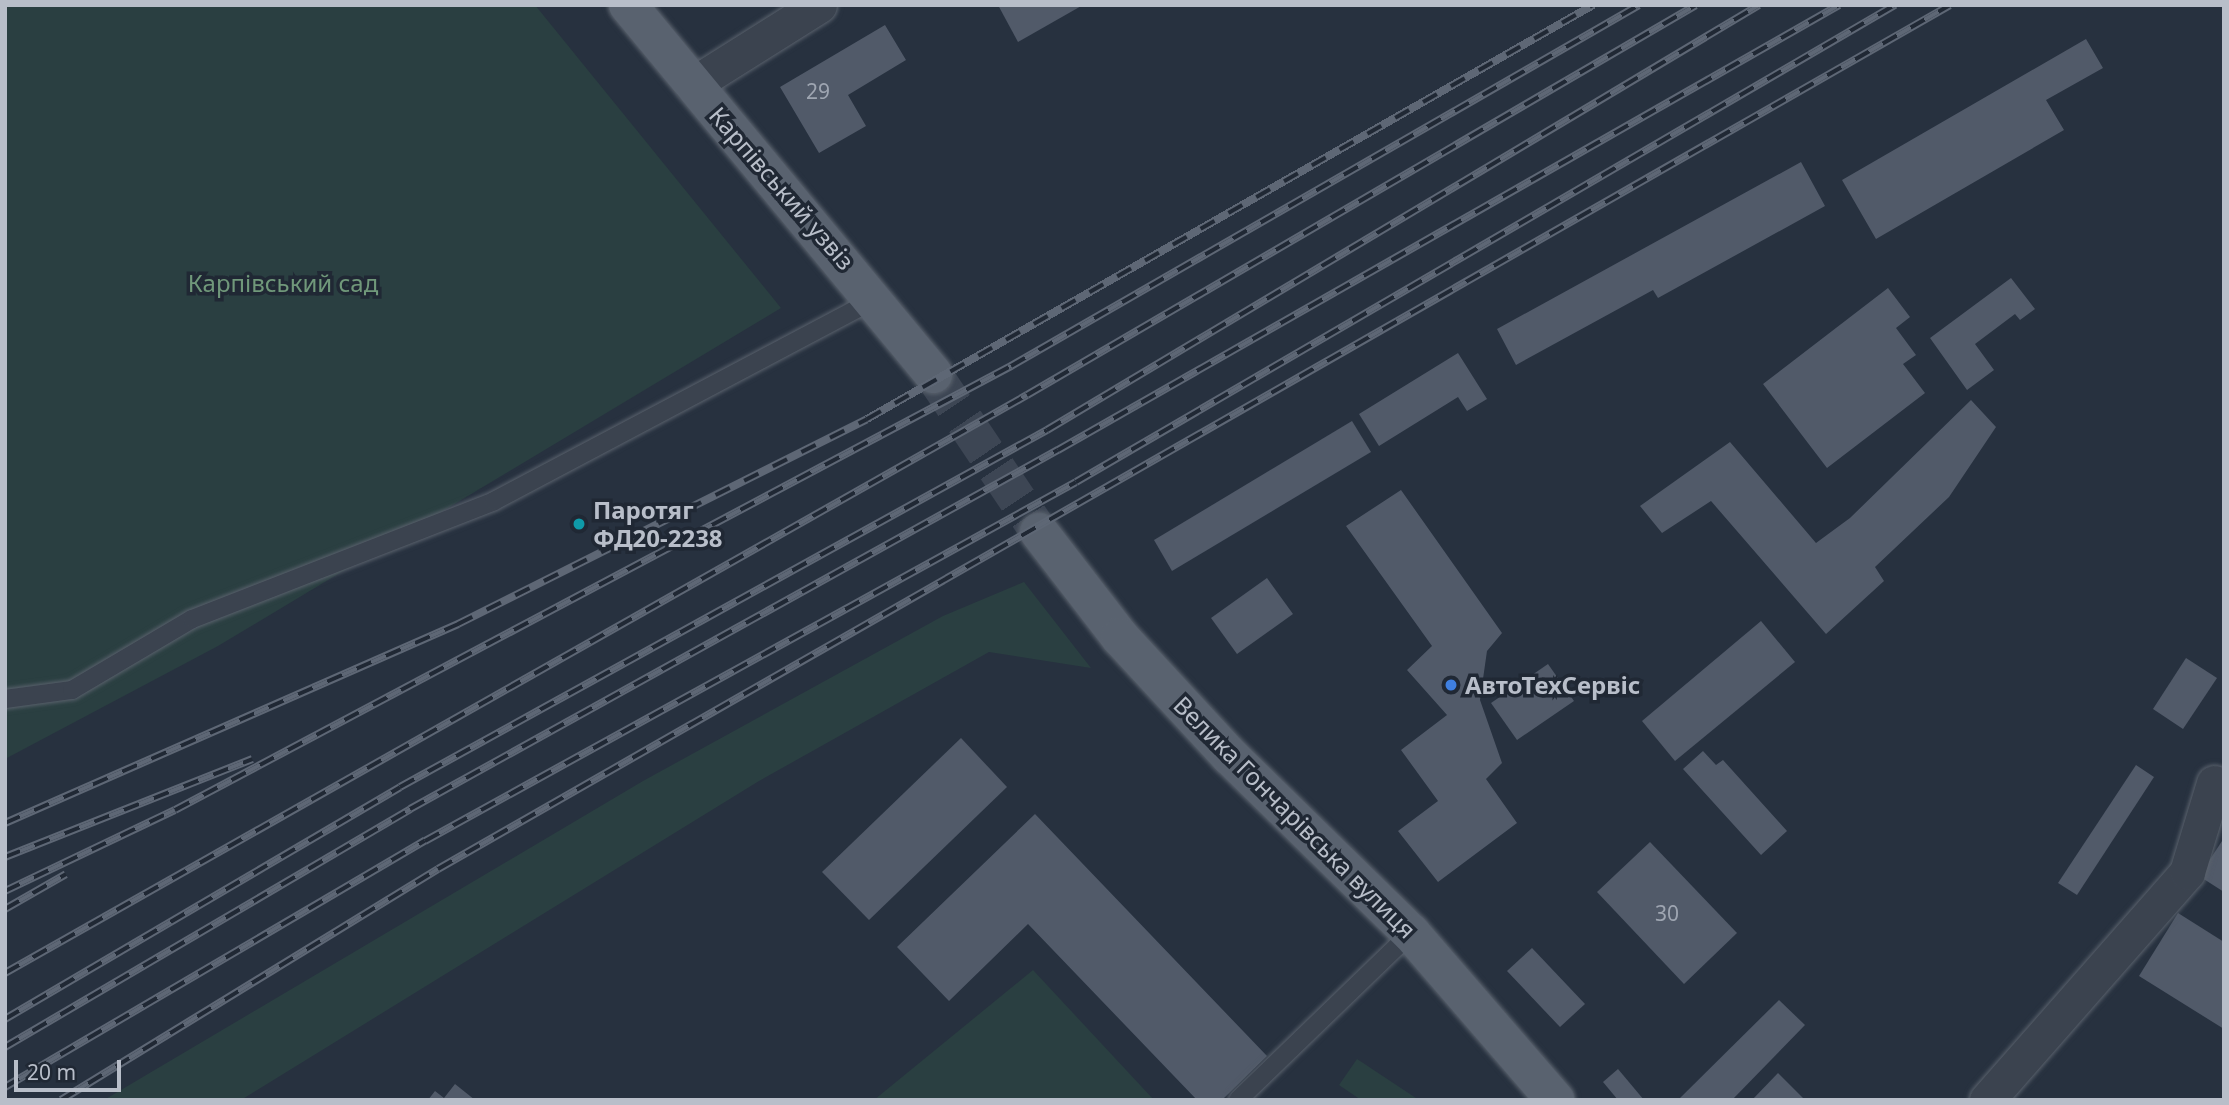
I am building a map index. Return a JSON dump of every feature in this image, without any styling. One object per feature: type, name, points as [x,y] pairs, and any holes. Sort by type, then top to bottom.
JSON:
[{"type":"main road","name":"Карпівський узвіз","points":[[628,5],[692,85],[876,299],[933,374]]},
{"type":"main road","name":"Велика Гончарівська вулиця","points":[[1040,532],[1175,696],[1410,933],[1555,1100]]},
{"type":"street","points":[[692,85],[819,5]]},
{"type":"street","points":[[1987,1100],[2187,872],[2214,783]]},
{"type":"lane","points":[[5,699],[72,690],[192,619],[494,501],[876,299]]},
{"type":"lane","points":[[1238,1100],[1410,933]]},
{"type":"green space","name":"Карпівський сад","points":[[5,5],[535,5],[781,308],[218,646],[5,759]]},
{"type":"green space","points":[[1024,582],[1091,668],[989,652],[759,781],[241,1100],[104,1100],[643,781],[943,616]]},
{"type":"green space","points":[[1033,970],[1154,1100],[874,1100]]},
{"type":"green space","points":[[1357,1059],[1419,1100],[1361,1100],[1339,1085]]},
{"type":"building","points":[[998,5],[1083,5],[1018,42]]},
{"type":"building","points":[[885,25],[906,60],[848,95],[866,126],[819,153],[780,87]]},
{"type":"building","points":[[2086,39],[2103,68],[2046,100],[2064,130],[1876,239],[1842,180]]},
{"type":"building","points":[[1801,162],[1825,206],[1658,298],[1653,290],[1516,365],[1497,329]]},
{"type":"building","points":[[2011,278],[2035,309],[2020,320],[2015,314],[1975,344],[1994,370],[1967,390],[1930,338]]},
{"type":"building","points":[[1888,288],[1910,317],[1896,328],[1916,355],[1903,364],[1925,393],[1827,468],[1763,384]]},
{"type":"building","points":[[1458,353],[1487,399],[1467,411],[1458,397],[1379,446],[1359,414]]},
{"type":"building","points":[[1971,400],[1996,427],[1949,497],[1875,567],[1884,581],[1826,634],[1711,501],[1662,533],[1640,506],[1730,442],[1816,543],[1850,518]]},
{"type":"building","points":[[1352,421],[1371,452],[1172,571],[1154,540]]},
{"type":"building","name":"АвтоТехСервіс","points":[[1401,490],[1502,633],[1487,651],[1480,700],[1502,763],[1486,779],[1517,823],[1438,882],[1398,831],[1438,801],[1401,750],[1447,715],[1407,670],[1432,646],[1346,526]]},
{"type":"building","points":[[1267,578],[1293,614],[1237,654],[1211,618]]},
{"type":"building","points":[[1761,621],[1795,662],[1675,761],[1642,721]]},
{"type":"building","points":[[2186,658],[2217,678],[2183,729],[2153,709]]},
{"type":"building","points":[[1548,664],[1574,701],[1517,740],[1491,703]]},
{"type":"building","points":[[961,738],[1007,787],[869,920],[822,872]]},
{"type":"building","points":[[1703,751],[1716,765],[1723,760],[1787,831],[1761,855],[1683,769]]},
{"type":"building","points":[[2136,765],[2154,777],[2077,895],[2058,883]]},
{"type":"building","points":[[1035,814],[1267,1056],[1222,1100],[1197,1100],[1028,924],[949,1001],[897,947]]},
{"type":"building","points":[[2224,838],[2224,892],[2199,876]]},
{"type":"building","points":[[1650,842],[1737,933],[1684,984],[1597,892]]},
{"type":"building","points":[[2178,913],[2224,942],[2224,1029],[2139,976]]},
{"type":"building","points":[[1532,948],[1585,1004],[1560,1027],[1507,971]]},
{"type":"building","points":[[1779,1000],[1805,1025],[1732,1100],[1678,1100]]},
{"type":"building","points":[[1618,1069],[1644,1100],[1618,1100],[1603,1082]]},
{"type":"building","points":[[1778,1073],[1805,1100],[1752,1100]]},
{"type":"building","points":[[455,1084],[475,1100],[428,1100],[435,1091],[444,1098]]},
{"type":"tunnel","points":[[933,374],[1039,532]]},
{"type":"railway","points":[[5,823],[458,624],[867,419],[1593,5]]},
{"type":"railway","points":[[5,891],[175,810],[1011,366],[1639,5]]},
{"type":"railway","points":[[5,973],[1027,395],[1696,5]]},
{"type":"railway","points":[[5,1019],[400,787],[1047,430],[1759,5]]},
{"type":"railway","points":[[5,1047],[410,809],[1058,450],[1839,5]]},
{"type":"railway","points":[[5,1087],[425,841],[1076,482],[1895,5]]},
{"type":"railway","points":[[61,1100],[438,869],[1950,5]]},
{"type":"railway","points":[[5,857],[252,759]]},
{"type":"railway","points":[[5,909],[66,874]]},
{"type":"place","name":"Паротяг ФД20-2238","points":[[579,524]]},
{"type":"place","name":"АвтоТехСервіс","points":[[1451,685]]}]
